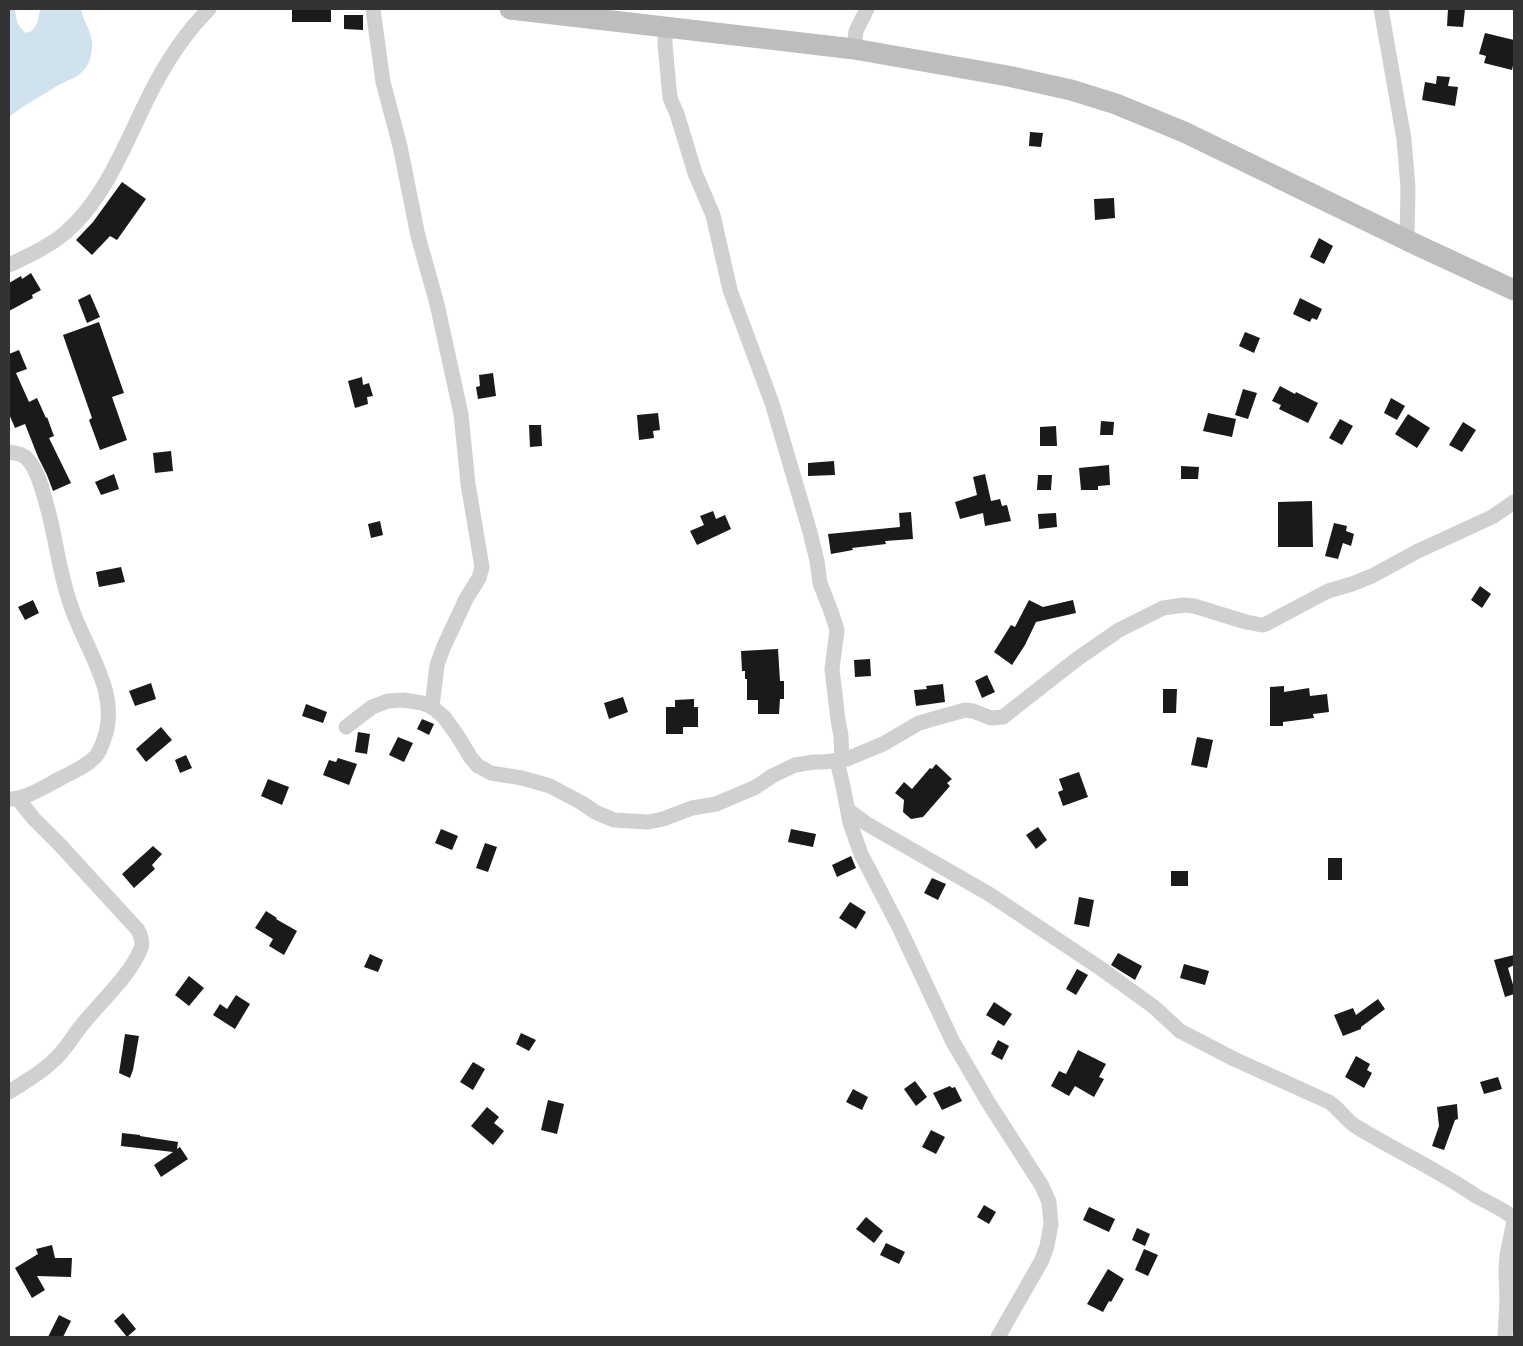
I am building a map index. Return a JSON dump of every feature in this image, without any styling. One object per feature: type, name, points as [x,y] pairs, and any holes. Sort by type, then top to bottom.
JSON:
[{"type":"street","points":[[9,266],[38,252],[65,233],[88,208],[111,173],[169,59],[196,22],[209,9]]},
{"type":"street","points":[[373,9],[383,82],[400,146],[418,236],[437,304],[461,414],[468,484],[482,566],[482,572],[461,608],[437,665],[432,707]]},
{"type":"street","points":[[510,9],[854,49],[1008,76],[1071,90],[1116,104],[1184,132],[1514,290]]},
{"type":"street","points":[[854,49],[856,31],[867,9]]},
{"type":"street","points":[[1381,9],[1404,139],[1408,188],[1407,239]]},
{"type":"street","points":[[665,27],[664,44],[670,98],[677,114],[695,173],[713,215],[730,290],[772,403],[803,508],[817,561],[820,583],[837,630],[832,669],[841,736],[839,760],[853,834],[953,1042],[988,1102],[1042,1186],[1049,1202],[1051,1224],[1042,1260],[998,1337]]},
{"type":"street","points":[[9,452],[20,454],[29,461],[38,479],[50,518],[71,607],[103,681],[109,716],[107,732],[101,749],[95,757],[83,767],[27,796],[14,799]]},
{"type":"street","points":[[346,727],[372,707],[388,701],[404,700],[422,703],[432,707],[444,716],[471,758],[478,766],[491,773],[522,778],[550,786],[595,812],[614,820],[656,821],[692,808],[716,804],[756,788],[772,776],[795,765],[839,760],[883,744],[919,723],[965,710],[992,718],[1003,716],[1119,630],[1162,608],[1184,605],[1194,606],[1246,622],[1266,624],[1328,591],[1372,576],[1418,551],[1492,517],[1514,502]]},
{"type":"street","points":[[9,1092],[37,1074],[58,1057],[81,1026],[120,982],[134,962],[142,946],[138,930],[61,846],[14,799]]},
{"type":"street","points":[[848,810],[867,824],[989,894],[1100,968],[1154,1007],[1180,1031],[1234,1059],[1329,1102],[1340,1110],[1355,1126],[1442,1174],[1488,1204],[1512,1216],[1514,1220],[1506,1271],[1508,1301],[1505,1337]]},
{"type":"water","points":[[9,9],[15,9],[19,25],[26,33],[35,27],[40,9],[81,9],[91,36],[92,45],[89,62],[80,74],[57,86],[9,117]]},
{"type":"building","points":[[292,9],[331,9],[331,22],[292,22]]},
{"type":"building","points":[[1448,9],[1465,9],[1463,27],[1447,26]]},
{"type":"building","points":[[344,15],[363,15],[363,30],[344,29]]},
{"type":"building","points":[[1485,33],[1514,40],[1512,70],[1484,63],[1486,56],[1479,54]]},
{"type":"building","points":[[1437,76],[1450,77],[1448,86],[1458,87],[1455,106],[1422,100],[1425,82],[1436,84]]},
{"type":"building","points":[[1030,132],[1043,133],[1041,147],[1029,146]]},
{"type":"building","points":[[122,182],[146,199],[117,240],[110,236],[92,255],[76,240],[93,222]]},
{"type":"building","points":[[1114,198],[1115,218],[1095,220],[1094,199]]},
{"type":"building","points":[[1319,238],[1333,246],[1324,264],[1310,257]]},
{"type":"building","points":[[31,273],[41,290],[32,295],[33,298],[9,311],[9,283],[21,276],[22,279]]},
{"type":"building","points":[[90,294],[100,317],[87,323],[78,300]]},
{"type":"building","points":[[1300,298],[1322,309],[1317,320],[1312,318],[1310,322],[1293,314]]},
{"type":"building","points":[[99,322],[124,393],[112,397],[127,440],[100,450],[89,420],[92,418],[63,335]]},
{"type":"building","points":[[1245,332],[1260,338],[1254,353],[1239,346]]},
{"type":"building","points":[[19,350],[27,369],[16,373],[29,402],[37,398],[47,417],[54,436],[49,438],[71,483],[53,491],[25,424],[15,428],[9,414],[9,354]]},
{"type":"building","points":[[493,373],[496,396],[478,399],[476,387],[480,386],[479,375]]},
{"type":"building","points":[[362,377],[363,385],[369,383],[373,396],[367,397],[368,404],[355,408],[348,381]]},
{"type":"building","points":[[1280,386],[1318,403],[1308,423],[1279,409],[1281,405],[1272,401]]},
{"type":"building","points":[[1243,389],[1257,393],[1248,419],[1235,415]]},
{"type":"building","points":[[1391,398],[1405,406],[1397,420],[1384,413]]},
{"type":"building","points":[[658,413],[660,430],[653,431],[654,438],[639,440],[637,415]]},
{"type":"building","points":[[1208,413],[1236,419],[1232,437],[1203,431]]},
{"type":"building","points":[[1408,414],[1430,428],[1417,448],[1395,434]]},
{"type":"building","points":[[1340,419],[1353,426],[1342,445],[1329,438]]},
{"type":"building","points":[[1101,421],[1114,422],[1113,435],[1100,435]]},
{"type":"building","points":[[1463,422],[1476,430],[1462,452],[1449,445]]},
{"type":"building","points":[[529,425],[541,425],[542,446],[530,447]]},
{"type":"building","points":[[1056,426],[1057,446],[1040,446],[1040,427]]},
{"type":"building","points":[[171,451],[173,471],[155,473],[153,453]]},
{"type":"building","points":[[834,461],[835,475],[808,476],[808,463]]},
{"type":"building","points":[[1109,465],[1110,485],[1098,486],[1098,490],[1081,490],[1079,468]]},
{"type":"building","points":[[1181,466],[1199,467],[1198,479],[1181,479]]},
{"type":"building","points":[[114,474],[119,489],[101,495],[95,482]]},
{"type":"building","points":[[985,474],[991,501],[1000,499],[1002,506],[1007,505],[1011,521],[985,526],[983,513],[960,519],[955,502],[977,495],[973,477]]},
{"type":"building","points":[[1038,475],[1052,475],[1051,490],[1037,490]]},
{"type":"building","points":[[1312,501],[1313,547],[1278,547],[1278,502]]},
{"type":"building","points":[[713,511],[716,519],[725,515],[731,529],[697,545],[690,531],[704,525],[700,516]]},
{"type":"building","points":[[911,512],[913,539],[885,541],[886,544],[852,548],[853,550],[831,554],[828,534],[900,527],[899,513]]},
{"type":"building","points":[[1056,513],[1057,527],[1039,529],[1038,514]]},
{"type":"building","points":[[380,521],[383,535],[371,538],[368,524]]},
{"type":"building","points":[[1334,523],[1347,526],[1346,531],[1354,534],[1351,546],[1343,543],[1338,559],[1325,556]]},
{"type":"building","points":[[121,567],[125,582],[99,587],[96,572]]},
{"type":"building","points":[[1480,586],[1491,594],[1482,608],[1471,600]]},
{"type":"building","points":[[33,600],[39,613],[25,620],[18,607]]},
{"type":"building","points":[[1029,600],[1043,607],[1073,600],[1076,613],[1036,622],[1025,645],[1012,665],[994,652],[1011,625],[1015,627]]},
{"type":"building","points":[[778,649],[780,681],[784,681],[784,699],[780,699],[779,714],[758,714],[758,700],[747,700],[747,679],[745,679],[745,671],[742,671],[741,651]]},
{"type":"building","points":[[870,659],[871,676],[855,677],[854,660]]},
{"type":"building","points":[[987,675],[995,692],[982,698],[975,681]]},
{"type":"building","points":[[151,683],[156,699],[135,706],[129,691]]},
{"type":"building","points":[[943,684],[945,702],[916,706],[914,690],[927,689],[926,686]]},
{"type":"building","points":[[1284,686],[1284,692],[1309,688],[1310,696],[1327,694],[1329,712],[1313,714],[1314,718],[1283,722],[1283,726],[1270,726],[1270,687]]},
{"type":"building","points":[[1163,689],[1177,689],[1176,713],[1163,713]]},
{"type":"building","points":[[623,697],[628,712],[609,719],[604,703]]},
{"type":"building","points":[[694,699],[694,707],[698,707],[698,727],[683,727],[683,734],[666,734],[666,707],[675,707],[675,700]]},
{"type":"building","points":[[306,704],[327,712],[323,723],[302,716]]},
{"type":"building","points":[[422,719],[434,724],[429,735],[417,729]]},
{"type":"building","points":[[161,727],[172,740],[146,762],[136,749]]},
{"type":"building","points":[[358,732],[370,734],[367,754],[355,752]]},
{"type":"building","points":[[398,737],[413,743],[404,762],[389,755]]},
{"type":"building","points":[[1197,737],[1213,740],[1207,768],[1191,765]]},
{"type":"building","points":[[186,755],[192,768],[180,773],[175,760]]},
{"type":"building","points":[[338,758],[357,764],[349,785],[323,775],[329,760],[336,762]]},
{"type":"building","points":[[936,764],[952,779],[947,783],[950,786],[923,817],[911,819],[903,812],[904,800],[895,793],[904,782],[912,789],[930,768],[932,769]]},
{"type":"building","points":[[1079,772],[1088,797],[1063,806],[1058,792],[1063,790],[1059,779]]},
{"type":"building","points":[[268,779],[289,787],[282,805],[261,796]]},
{"type":"building","points":[[1038,827],[1047,840],[1036,849],[1026,835]]},
{"type":"building","points":[[441,829],[458,836],[452,850],[435,843]]},
{"type":"building","points":[[791,829],[816,834],[813,847],[788,842]]},
{"type":"building","points":[[485,843],[497,847],[488,872],[476,868]]},
{"type":"building","points":[[153,846],[162,854],[152,865],[155,869],[134,888],[122,874]]},
{"type":"building","points":[[851,856],[856,868],[837,877],[832,865]]},
{"type":"building","points":[[1328,858],[1342,858],[1342,880],[1328,880]]},
{"type":"building","points":[[1171,871],[1188,871],[1188,886],[1171,886]]},
{"type":"building","points":[[932,878],[946,884],[938,900],[924,893]]},
{"type":"building","points":[[1079,897],[1094,900],[1089,927],[1074,924]]},
{"type":"building","points":[[850,902],[866,912],[856,929],[839,918]]},
{"type":"building","points":[[266,911],[297,931],[284,955],[269,946],[273,939],[255,928]]},
{"type":"building","points":[[1118,953],[1142,966],[1135,980],[1111,965]]},
{"type":"building","points":[[370,954],[383,960],[378,972],[364,967]]},
{"type":"building","points":[[1514,955],[1514,965],[1508,968],[1514,994],[1505,997],[1494,960]]},
{"type":"building","points":[[1184,964],[1209,971],[1205,985],[1180,978]]},
{"type":"building","points":[[1077,969],[1088,975],[1076,995],[1066,989]]},
{"type":"building","points":[[189,976],[204,988],[189,1006],[175,995]]},
{"type":"building","points":[[236,995],[250,1004],[235,1029],[213,1015],[220,1004],[227,1009]]},
{"type":"building","points":[[1378,999],[1385,1009],[1361,1027],[1361,1029],[1343,1036],[1334,1015],[1353,1008],[1356,1015]]},
{"type":"building","points":[[994,1002],[1012,1014],[1004,1026],[986,1015]]},
{"type":"building","points":[[521,1033],[536,1040],[529,1051],[516,1044]]},
{"type":"building","points":[[125,1034],[139,1036],[130,1078],[119,1073]]},
{"type":"building","points":[[998,1040],[1009,1046],[1002,1060],[991,1054]]},
{"type":"building","points":[[1078,1050],[1106,1064],[1099,1077],[1104,1079],[1094,1097],[1075,1086],[1069,1096],[1051,1086],[1059,1071],[1066,1074]]},
{"type":"building","points":[[1356,1056],[1370,1064],[1367,1070],[1372,1073],[1364,1088],[1345,1077]]},
{"type":"building","points":[[473,1062],[485,1069],[473,1090],[460,1082]]},
{"type":"building","points":[[1498,1077],[1502,1089],[1484,1094],[1480,1082]]},
{"type":"building","points":[[915,1081],[927,1097],[916,1106],[904,1089]]},
{"type":"building","points":[[950,1086],[952,1088],[955,1087],[962,1101],[942,1110],[933,1093]]},
{"type":"building","points":[[853,1089],[868,1097],[862,1110],[846,1102]]},
{"type":"building","points":[[548,1100],[564,1104],[557,1134],[541,1130]]},
{"type":"building","points":[[1457,1104],[1458,1119],[1455,1120],[1444,1150],[1432,1146],[1439,1126],[1437,1107]]},
{"type":"building","points":[[487,1107],[499,1117],[494,1123],[504,1131],[493,1145],[471,1126]]},
{"type":"building","points":[[931,1130],[945,1137],[936,1154],[922,1147]]},
{"type":"building","points":[[122,1133],[178,1142],[177,1149],[180,1147],[188,1159],[161,1177],[154,1165],[173,1152],[121,1146]]},
{"type":"building","points":[[984,1205],[996,1212],[989,1224],[977,1217]]},
{"type":"building","points":[[1089,1207],[1115,1219],[1109,1232],[1083,1220]]},
{"type":"building","points":[[866,1217],[883,1231],[874,1243],[856,1229]]},
{"type":"building","points":[[1137,1228],[1150,1234],[1145,1246],[1132,1240]]},
{"type":"building","points":[[886,1243],[905,1252],[899,1264],[880,1255]]},
{"type":"building","points":[[52,1245],[55,1258],[72,1258],[71,1277],[37,1276],[45,1290],[32,1298],[15,1268],[38,1254],[36,1249]]},
{"type":"building","points":[[1144,1249],[1158,1255],[1148,1276],[1135,1270]]},
{"type":"building","points":[[1108,1269],[1124,1279],[1103,1312],[1087,1304]]},
{"type":"building","points":[[123,1313],[136,1329],[127,1337],[114,1321]]},
{"type":"building","points":[[59,1315],[71,1321],[63,1337],[48,1337]]}]
